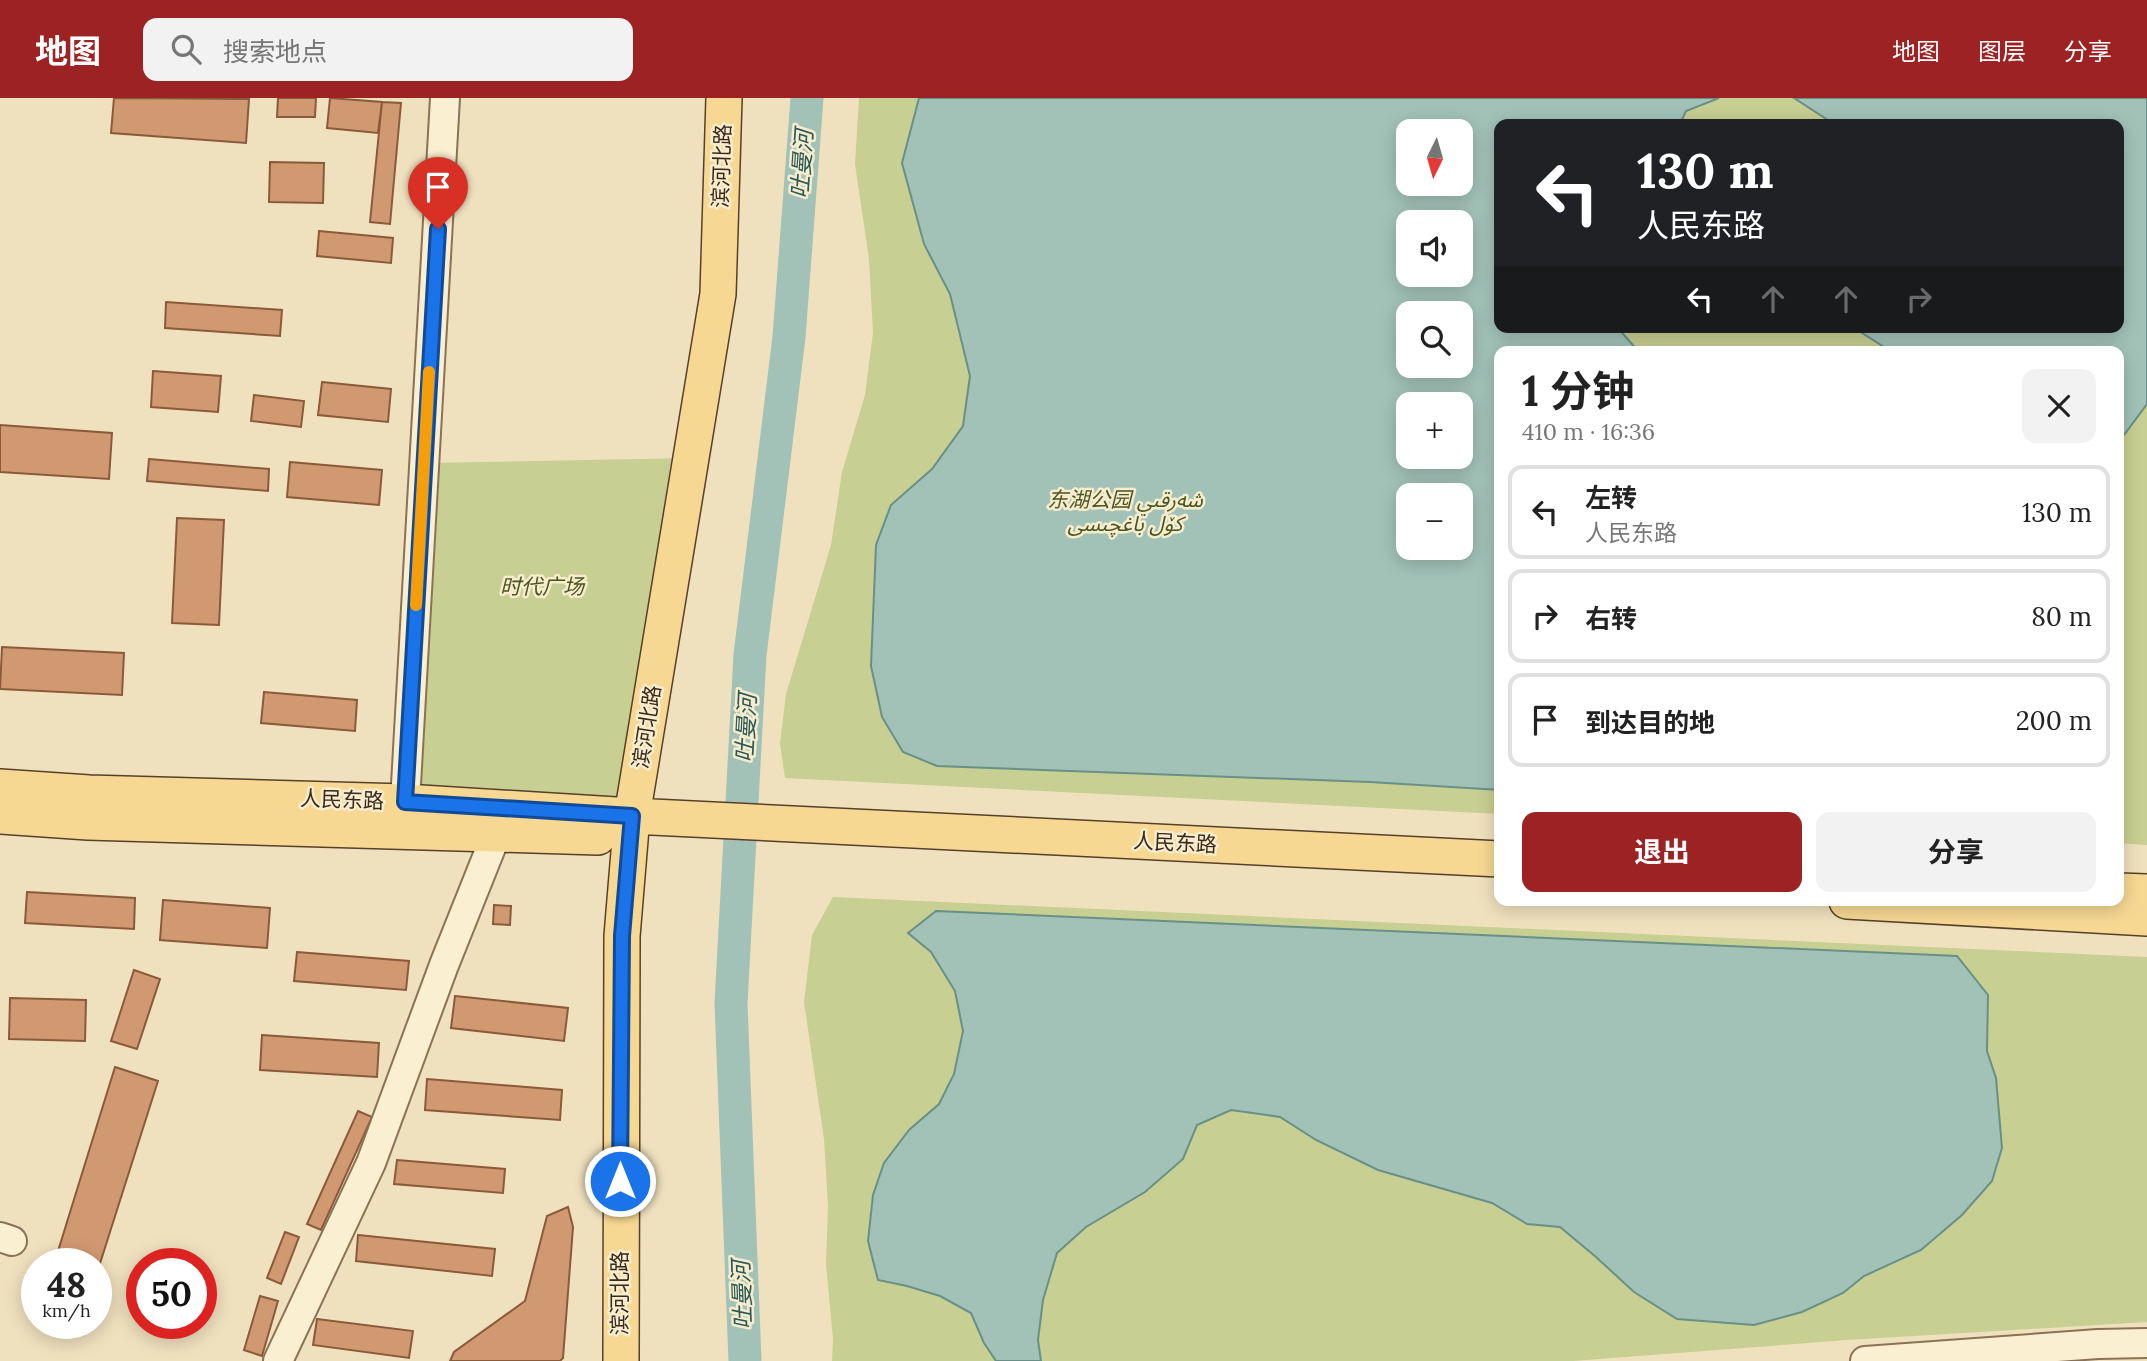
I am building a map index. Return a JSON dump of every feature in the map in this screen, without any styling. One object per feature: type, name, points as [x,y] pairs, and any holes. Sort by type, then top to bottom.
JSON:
[{"type":"main road","name":"滨河北路","points":[[621,1361],[622,936],[631,827],[718,294],[724,98]]},
{"type":"main road","name":"人民东路","points":[[0,787],[89,793],[405,802],[631,827]]},
{"type":"main road","name":"人民东路","points":[[0,816],[88,822],[496,835],[631,827],[683,828],[1494,859]]},
{"type":"main road","name":"人民东路","points":[[852,836],[1494,882]]},
{"type":"main road","points":[[2124,891],[2147,892]]},
{"type":"main road","points":[[1935,906],[2147,918]]},
{"type":"street","points":[[405,802],[445,98]]},
{"type":"street","points":[[278,1361],[371,1163],[444,965],[496,835]]},
{"type":"street","points":[[1865,1361],[2098,1344],[2147,1343]]},
{"type":"green space","name":"东湖公园 شەرقىي كۆل باغچىسى","points":[[859,98],[2147,98],[2147,845],[2124,843],[2124,346],[1494,346],[1494,814],[785,778],[780,744],[786,694],[831,545],[842,472],[865,395],[873,333],[869,259],[855,164]]},
{"type":"green space","name":"时代广场","points":[[691,458],[632,816],[405,802],[424,463]]},
{"type":"green space","points":[[833,897],[2147,957],[2147,1322],[1847,1340],[1573,1361],[832,1361],[833,1339],[826,1264],[828,1206],[824,1139],[804,1002],[812,935]]},
{"type":"water","name":"东湖公园 شەرقىي كۆل باغچىسى","points":[[919,98],[1719,98],[1686,111],[1682,119],[1494,119],[1494,333],[1622,333],[1634,346],[1494,346],[1494,790],[1370,782],[937,766],[903,752],[882,717],[871,666],[876,545],[891,505],[932,469],[963,426],[970,376],[950,294],[924,244],[902,163]]},
{"type":"water","points":[[1794,98],[2147,98],[2147,404],[2124,435],[2124,346],[1883,346],[1862,333],[2124,333],[2124,119],[1826,119]]},
{"type":"water","points":[[936,911],[1957,956],[1988,995],[1987,1051],[1996,1078],[2002,1148],[1992,1181],[1962,1215],[1921,1250],[1864,1276],[1843,1293],[1802,1312],[1754,1325],[1677,1319],[1634,1292],[1560,1227],[1527,1224],[1492,1203],[1378,1170],[1316,1140],[1280,1117],[1231,1110],[1197,1125],[1183,1159],[1145,1192],[1086,1227],[1057,1253],[1043,1300],[1038,1340],[1041,1361],[996,1361],[984,1343],[971,1313],[940,1296],[878,1280],[868,1241],[873,1195],[884,1163],[909,1130],[939,1104],[954,1074],[963,1031],[955,991],[931,952],[908,933]]},
{"type":"building","points":[[114,98],[249,99],[246,143],[111,133]]},
{"type":"building","points":[[278,98],[316,98],[315,117],[277,117]]},
{"type":"building","points":[[330,98],[382,102],[378,133],[327,128]]},
{"type":"building","points":[[382,102],[401,103],[390,224],[370,222]]},
{"type":"building","points":[[270,162],[324,163],[323,203],[269,202]]},
{"type":"building","points":[[319,231],[393,238],[391,263],[317,256]]},
{"type":"building","points":[[166,302],[282,310],[280,336],[165,328]]},
{"type":"building","points":[[153,371],[221,376],[218,412],[151,407]]},
{"type":"building","points":[[322,382],[391,389],[388,422],[318,415]]},
{"type":"building","points":[[254,395],[304,401],[301,427],[251,421]]},
{"type":"building","points":[[0,425],[112,433],[109,479],[0,472]]},
{"type":"building","points":[[149,459],[269,469],[268,491],[147,481]]},
{"type":"building","points":[[290,462],[382,470],[379,505],[287,497]]},
{"type":"building","points":[[177,518],[224,520],[219,625],[172,623]]},
{"type":"building","points":[[2,647],[124,653],[122,695],[0,689]]},
{"type":"building","points":[[264,692],[357,700],[355,731],[261,723]]},
{"type":"building","points":[[27,892],[135,898],[134,929],[25,923]]},
{"type":"building","points":[[163,900],[270,908],[267,948],[160,940]]},
{"type":"building","points":[[494,905],[511,906],[510,925],[493,924]]},
{"type":"building","points":[[297,952],[409,961],[406,990],[294,981]]},
{"type":"building","points":[[134,970],[160,979],[137,1049],[111,1041]]},
{"type":"building","points":[[455,996],[568,1008],[564,1041],[451,1028]]},
{"type":"building","points":[[10,998],[86,1000],[85,1041],[9,1039]]},
{"type":"building","points":[[262,1035],[379,1043],[377,1077],[260,1070]]},
{"type":"building","points":[[115,1067],[158,1081],[105,1248],[59,1248]]},
{"type":"building","points":[[427,1079],[562,1090],[560,1120],[425,1110]]},
{"type":"building","points":[[358,1111],[372,1117],[321,1230],[307,1224]]},
{"type":"building","points":[[397,1160],[505,1169],[503,1193],[394,1184]]},
{"type":"building","points":[[568,1207],[573,1227],[563,1358],[560,1361],[450,1361],[454,1352],[525,1301],[547,1216]]},
{"type":"building","points":[[285,1232],[299,1237],[281,1284],[267,1278]]},
{"type":"building","points":[[358,1235],[495,1249],[492,1276],[356,1261]]},
{"type":"building","points":[[260,1296],[278,1301],[262,1356],[244,1350]]},
{"type":"building","points":[[317,1319],[413,1331],[409,1358],[313,1345]]},
{"type":"waterway","name":"吐曼河","points":[[745,1361],[731,1003],[750,655],[789,337],[807,98]]},
{"type":"slow traffic","points":[[416,605],[429,372]]},
{"type":"route","points":[[438,229],[405,802],[632,816],[622,936],[620,1181]]}]
